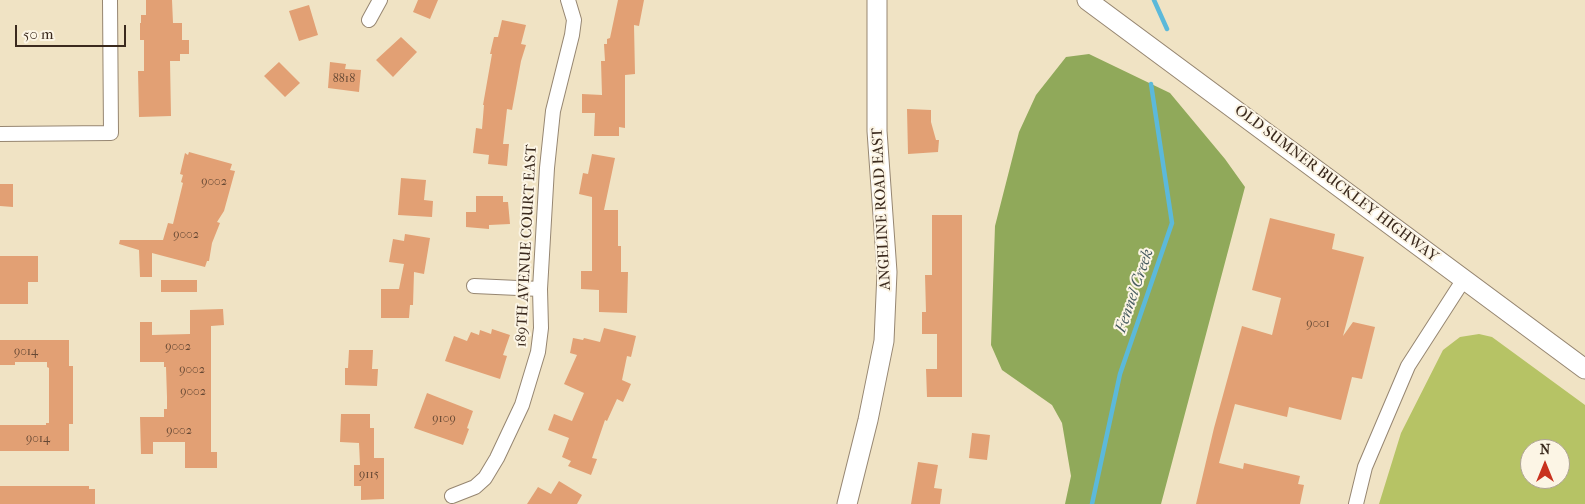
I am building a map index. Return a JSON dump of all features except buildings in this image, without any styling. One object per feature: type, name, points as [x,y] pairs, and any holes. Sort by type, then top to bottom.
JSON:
[{"type":"street","points":[[0,134],[111,134],[110,0]]},
{"type":"street","points":[[369,20],[380,0]]},
{"type":"street","name":"189TH AVENUE COURT EAST","points":[[452,496],[475,487],[485,478],[497,458],[519,412],[530,383],[538,352],[541,328],[540,289],[547,168],[553,111],[574,20],[568,0]]},
{"type":"street","name":"ANGELINE ROAD EAST","points":[[847,504],[868,420],[884,341],[887,272],[877,131],[877,0]]},
{"type":"street","name":"OLD SUMNER BUCKLEY HIGHWAY","points":[[1087,0],[1585,369]]},
{"type":"street","points":[[1356,504],[1365,467],[1408,366],[1464,279]]},
{"type":"street","points":[[474,286],[540,289]]},
{"type":"green space","points":[[1089,54],[1170,93],[1225,159],[1245,187],[1161,504],[1065,504],[1071,476],[1062,423],[1052,405],[1002,370],[991,345],[995,226],[1019,132],[1036,95],[1066,57]]},
{"type":"green space","points":[[1479,334],[1492,337],[1585,405],[1585,504],[1379,504],[1401,433],[1443,350],[1460,337]]},
{"type":"waterway","name":"Fennel Creek","points":[[1154,0],[1167,29]]},
{"type":"waterway","name":"Fennel Creek","points":[[1092,504],[1120,374],[1172,223],[1151,84]]}]
